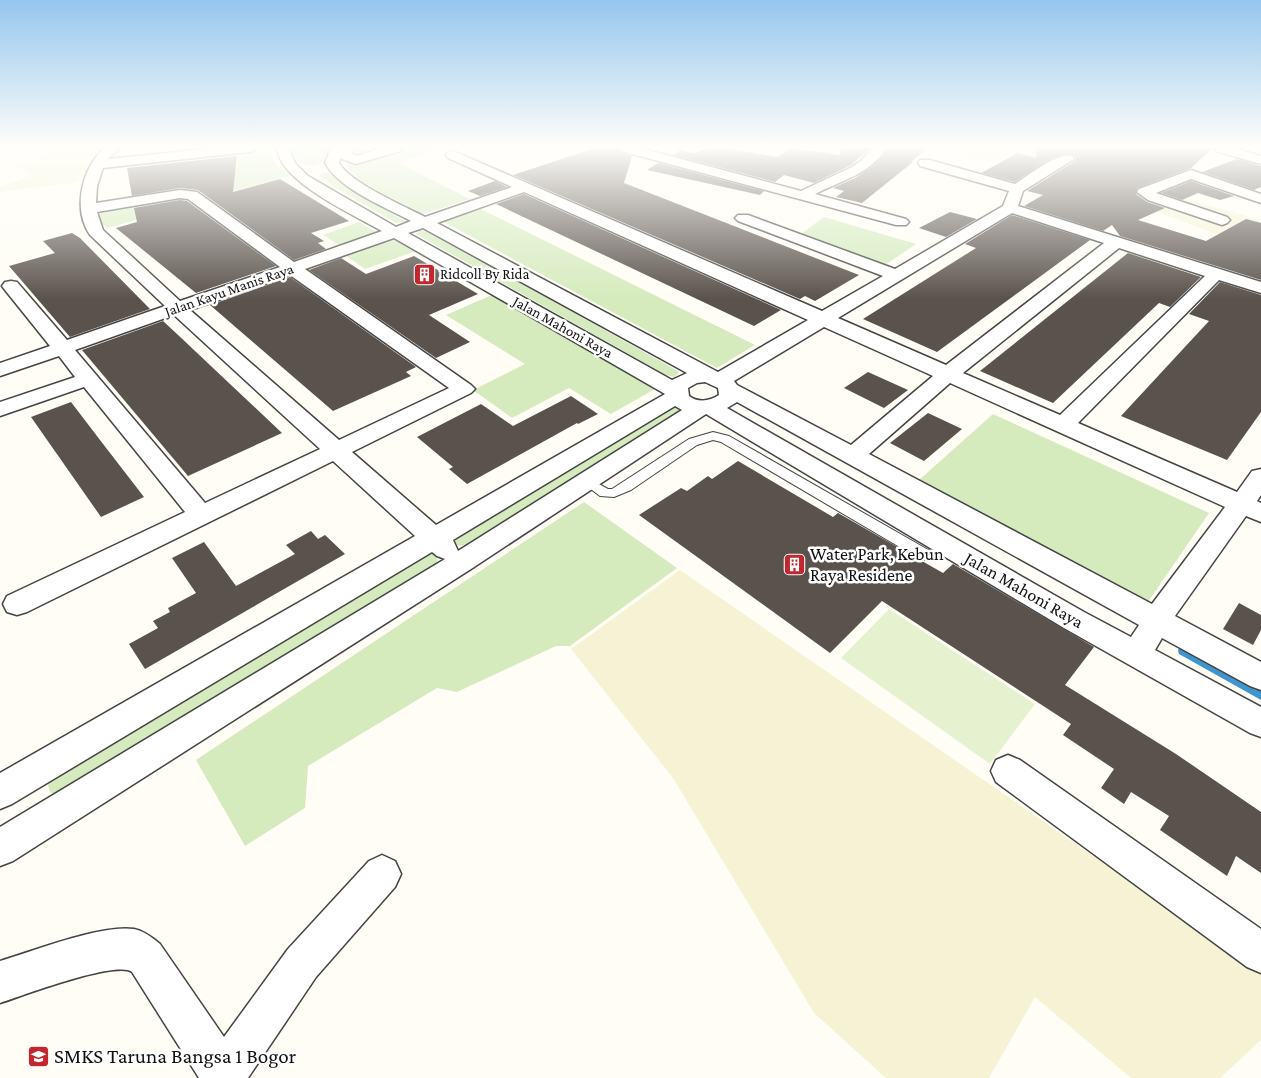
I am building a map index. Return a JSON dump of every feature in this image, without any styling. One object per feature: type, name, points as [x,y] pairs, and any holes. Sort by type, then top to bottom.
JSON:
[{"type":"street","points":[[89,198],[90,220],[96,232],[177,308],[462,562]]},
{"type":"street","points":[[89,209],[154,198]]},
{"type":"street","points":[[16,604],[464,389],[197,198]]},
{"type":"street","name":"Jalan Mahoni Raya","points":[[335,198],[691,401],[891,524],[1146,638],[1261,677]]},
{"type":"street","name":"Jalan Mahoni Raya","points":[[379,198],[854,455],[1146,638],[1261,723]]},
{"type":"street","name":"Jalan Kayu Manis Raya","points":[[0,370],[491,198]]},
{"type":"street","points":[[549,198],[1252,509]]},
{"type":"street","points":[[820,198],[901,222]]},
{"type":"street","points":[[691,401],[678,385],[683,380],[692,377],[720,382],[1010,208],[1014,198]]},
{"type":"street","points":[[1157,198],[1222,220]]},
{"type":"street","points":[[1010,208],[1261,288]]},
{"type":"street","points":[[743,218],[896,275]]},
{"type":"street","points":[[854,455],[947,375],[1116,242]]},
{"type":"street","points":[[1062,426],[1216,274]]},
{"type":"street","points":[[11,286],[201,515]]},
{"type":"street","points":[[0,409],[88,380]]},
{"type":"street","points":[[0,792],[434,537],[691,401],[723,404],[730,397],[720,382]]},
{"type":"street","points":[[0,848],[462,562],[586,481],[691,401]]},
{"type":"street","points":[[1146,638],[1252,509],[1261,476]]},
{"type":"street","points":[[1008,771],[1261,953]]},
{"type":"street","points":[[0,982],[103,950],[134,949],[146,958],[224,1077],[302,963],[382,874]]},
{"type":"lane","points":[[586,481],[605,493],[614,493],[693,442],[713,436],[725,439],[891,524],[925,555]]},
{"type":"shaded area","points":[[1122,198],[1183,198],[1261,220],[1261,251]]},
{"type":"shaded area","points":[[680,570],[1261,972],[1261,1040],[1220,1078],[1131,1078],[1035,997],[989,1078],[886,1078],[814,1013],[673,778],[571,649]]},
{"type":"green space","points":[[354,198],[368,198],[406,222],[396,223]]},
{"type":"green space","points":[[393,198],[470,199],[423,214]]},
{"type":"green space","points":[[167,199],[179,199],[185,206],[107,228],[98,220],[99,212]]},
{"type":"green space","points":[[479,208],[755,345],[717,368],[442,221]]},
{"type":"green space","points":[[824,217],[916,244],[885,265],[801,234]]},
{"type":"green space","points":[[359,222],[376,232],[339,245],[323,235]]},
{"type":"green space","points":[[426,230],[679,373],[674,377],[666,375],[416,234],[419,231]]},
{"type":"green space","points":[[395,240],[416,251],[365,269],[345,255]]},
{"type":"green space","points":[[492,295],[655,389],[611,414],[569,388],[512,418],[473,390],[525,364],[446,315]]},
{"type":"green space","points":[[675,406],[681,410],[678,415],[467,545],[453,546],[451,537]]},
{"type":"green space","points":[[993,414],[1209,513],[1148,602],[919,480]]},
{"type":"green space","points":[[584,502],[677,568],[570,646],[556,646],[457,692],[437,688],[308,766],[305,808],[245,846],[196,760]]},
{"type":"green space","points":[[424,554],[431,554],[436,557],[438,560],[435,565],[56,795],[50,792],[48,785],[53,777]]},
{"type":"green space","points":[[889,609],[1035,704],[990,764],[841,658]]},
{"type":"building","points":[[209,198],[312,198],[349,221],[311,233],[324,241],[318,243],[326,249],[294,260]]},
{"type":"building","points":[[512,198],[534,198],[781,310],[754,326],[496,204]]},
{"type":"building","points":[[567,198],[663,198],[859,275],[815,301],[805,296],[800,299]]},
{"type":"building","points":[[842,198],[868,198],[862,203]]},
{"type":"building","points":[[1037,198],[1142,198],[1165,208],[1138,220],[1206,241],[1246,219],[1261,223],[1261,280],[1120,236],[1112,225],[1103,231],[1024,206]]},
{"type":"building","points":[[180,200],[187,201],[276,266],[196,293],[116,228],[137,222],[134,208]]},
{"type":"building","points":[[950,212],[977,219],[946,237],[919,228]]},
{"type":"building","points":[[1012,215],[1090,240],[937,352],[863,319],[976,248],[965,244]]},
{"type":"building","points":[[72,233],[80,238],[150,309],[70,337],[9,266],[55,253],[43,241]]},
{"type":"building","points":[[1128,253],[1201,277],[1170,307],[1159,303],[1053,403],[980,371]]},
{"type":"building","points":[[414,256],[478,294],[429,315],[470,342],[436,358],[309,270],[341,258],[366,274]]},
{"type":"building","points":[[290,277],[416,367],[406,372],[411,376],[333,411],[210,305]]},
{"type":"building","points":[[1220,282],[1261,295],[1261,412],[1227,460],[1121,416],[1209,321],[1189,314]]},
{"type":"building","points":[[163,321],[282,433],[188,476],[82,350]]},
{"type":"building","points":[[868,372],[908,390],[884,408],[844,388]]},
{"type":"building","points":[[571,396],[598,414],[577,423],[467,484],[449,469],[453,467],[417,437],[481,404],[513,426]]},
{"type":"building","points":[[71,402],[144,497],[101,517],[31,417]]},
{"type":"building","points":[[928,413],[962,429],[924,461],[890,443]]},
{"type":"building","points":[[738,461],[833,517],[838,513],[943,573],[953,564],[1094,647],[1065,685],[1176,754],[1261,812],[1261,873],[1236,856],[1227,876],[1160,830],[1169,816],[1131,792],[1124,804],[1101,788],[1114,769],[1063,735],[1071,724],[882,601],[830,653],[639,515],[681,488],[687,491],[708,476],[712,479]]},
{"type":"building","points":[[311,531],[318,539],[325,535],[345,554],[145,669],[129,644],[158,628],[153,621],[170,612],[168,608],[196,593],[172,558],[204,542],[236,586],[295,554],[286,545]]},
{"type":"building","points":[[1239,603],[1261,615],[1261,630],[1253,645],[1223,629]]},
{"type":"waterway","points":[[1182,651],[1261,696]]},
{"type":"place","name":"Ridcoll By Rida","points":[[424,274]]},
{"type":"place","name":"Water Park, Kebun Raya Residene","points":[[794,564]]},
{"type":"place","name":"SMKS Taruna Bangsa 1 Bogor","points":[[38,1056]]}]
